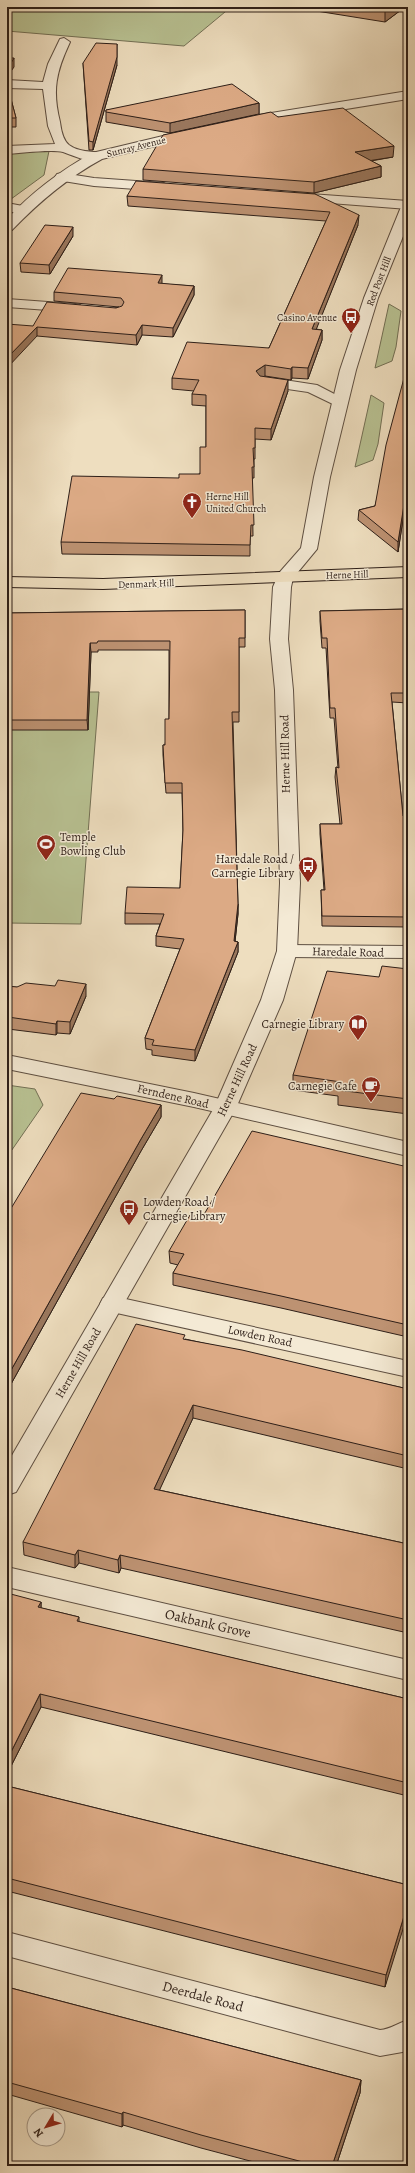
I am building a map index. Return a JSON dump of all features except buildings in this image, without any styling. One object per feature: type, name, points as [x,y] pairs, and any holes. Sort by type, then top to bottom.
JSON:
[{"type":"main road","name":"Herne Hill","points":[[285,577],[408,572]]},
{"type":"main road","name":"Denmark Hill","points":[[7,582],[103,584],[285,577]]},
{"type":"street","points":[[64,42],[52,68],[48,86],[50,107],[55,130],[59,141],[64,148]]},
{"type":"street","points":[[7,84],[48,86]]},
{"type":"street","points":[[233,124],[408,95]]},
{"type":"street","name":"Sunray Avenue","points":[[7,227],[43,190],[98,156],[197,131]]},
{"type":"street","points":[[7,150],[64,148],[98,156]]},
{"type":"street","points":[[62,177],[94,182],[180,188]]},
{"type":"street","points":[[282,196],[408,206]]},
{"type":"street","name":"Red Post Hill","points":[[285,577],[309,550],[339,402],[371,298],[408,206]]},
{"type":"street","points":[[7,207],[23,210]]},
{"type":"street","points":[[7,303],[92,310]]},
{"type":"street","points":[[265,382],[312,388],[339,402]]},
{"type":"street","name":"Herne Hill Road","points":[[7,1486],[225,1108],[241,1075],[272,1000],[287,951],[290,882],[284,690],[279,639],[281,596],[285,577]]},
{"type":"street","name":"Haredale Road","points":[[287,951],[408,952]]},
{"type":"street","name":"Ferndene Road","points":[[7,1062],[225,1108],[408,1149]]},
{"type":"street","name":"Lowden Road","points":[[112,1304],[408,1369]]},
{"type":"street","name":"Oakbank Grove","points":[[7,1577],[408,1670]]},
{"type":"street","name":"Deerdale Road","points":[[7,1944],[380,2043],[403,2037]]},
{"type":"green space","points":[[7,7],[231,7],[184,46],[7,31]]},
{"type":"green space","points":[[49,151],[44,175],[7,202],[7,153]]},
{"type":"green space","points":[[389,304],[401,311],[396,347],[392,361],[375,368]]},
{"type":"green space","points":[[371,395],[384,403],[378,444],[373,460],[355,467]]},
{"type":"green space","name":"Temple Bowling Club","points":[[7,692],[99,692],[81,924],[7,923]]},
{"type":"green space","points":[[7,1085],[35,1089],[43,1105],[7,1157]]},
{"type":"place","name":"Casino Avenue","points":[[351,334]]},
{"type":"place","name":"Herne Hill United Church","points":[[192,519]]},
{"type":"place","name":"Temple Bowling Club","points":[[46,861]]},
{"type":"place","name":"Haredale Road / Carnegie Library","points":[[308,883]]},
{"type":"place","name":"Carnegie Library","points":[[358,1041]]},
{"type":"place","name":"Carnegie Cafe","points":[[371,1103]]},
{"type":"place","name":"Lowden Road / Carnegie Library","points":[[129,1226]]}]
